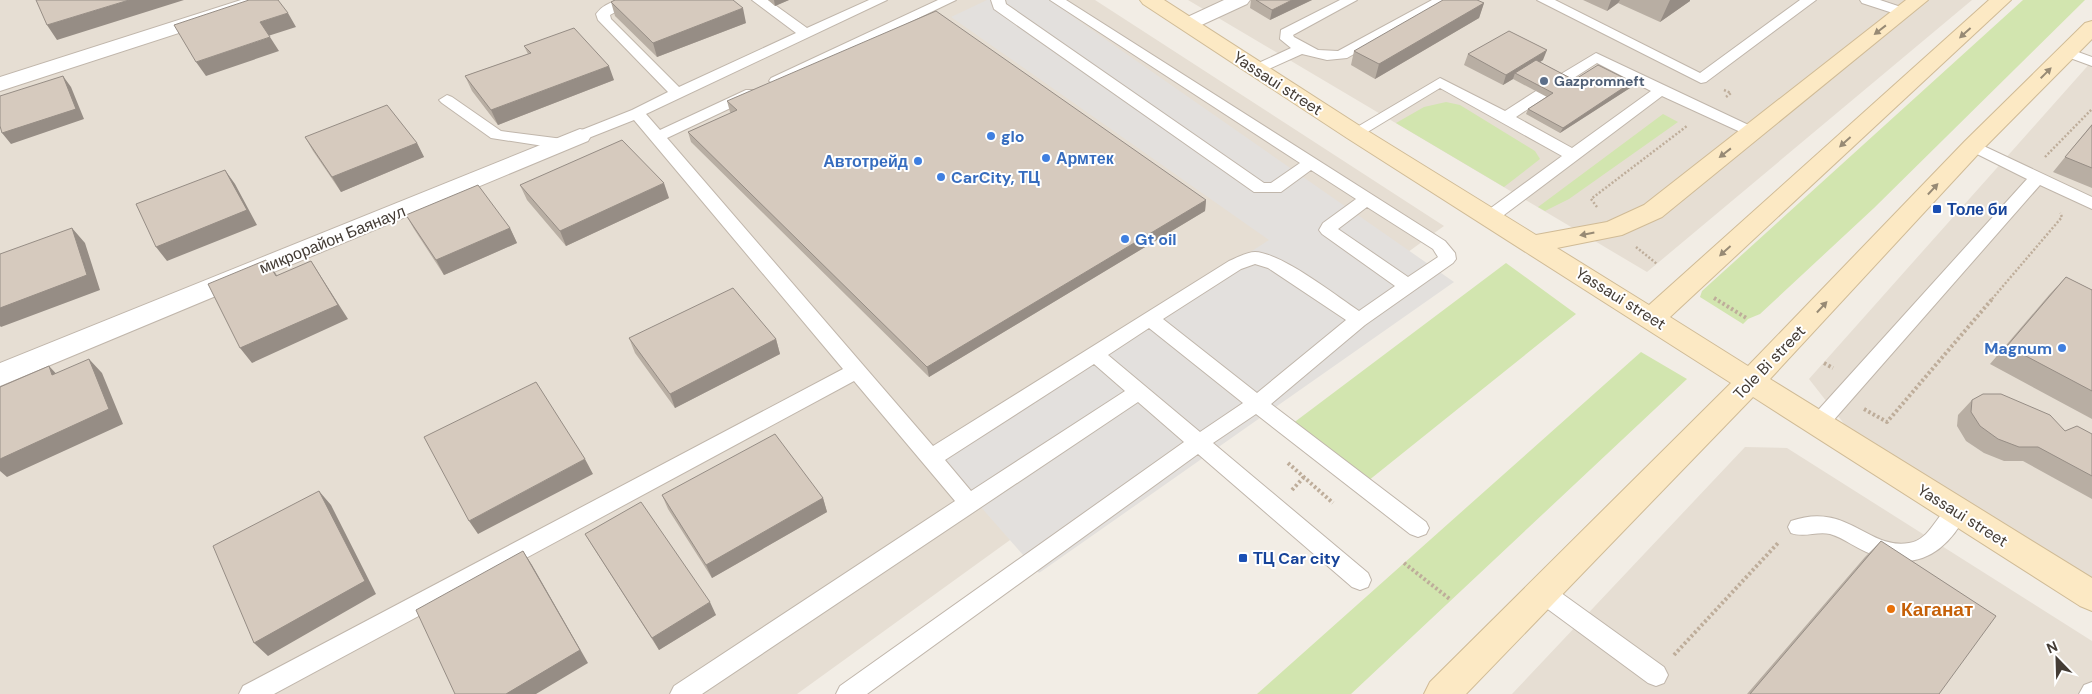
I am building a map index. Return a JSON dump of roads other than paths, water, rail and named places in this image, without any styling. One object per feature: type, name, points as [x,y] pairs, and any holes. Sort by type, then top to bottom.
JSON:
[{"type":"main road","name":"Yassaui street","points":[[1150,0],[1354,133],[1751,380],[2092,596]]},
{"type":"main road","points":[[1652,318],[2001,0]]},
{"type":"main road","points":[[1533,244],[1613,229],[1653,210],[1910,6]]},
{"type":"main road","name":"Tole Bi street","points":[[1442,694],[1751,380],[1972,146],[2092,27]]},
{"type":"street","points":[[0,84],[261,0]]},
{"type":"street","points":[[1188,24],[1240,0]]},
{"type":"street","name":"микрорайон Баянаул","points":[[0,375],[572,140]]},
{"type":"lane","points":[[630,0],[609,8],[603,14],[605,20],[677,93]]},
{"type":"lane","points":[[759,0],[806,34]]},
{"type":"lane","points":[[447,100],[497,135],[572,140],[637,113],[880,0]]},
{"type":"lane","points":[[657,137],[949,0]]},
{"type":"lane","points":[[998,0],[999,6],[1260,188],[1274,188],[1311,163]]},
{"type":"lane","points":[[848,694],[1198,443],[1257,404],[1360,320],[1447,259],[1446,253],[1439,245],[1057,0]]},
{"type":"lane","points":[[1350,0],[1286,32],[1287,39],[1300,49],[1329,58],[1342,55],[1442,0]]},
{"type":"lane","points":[[1544,0],[1701,79],[1809,0]]},
{"type":"lane","points":[[1867,0],[1910,6]]},
{"type":"lane","points":[[1257,69],[1300,49]]},
{"type":"lane","points":[[2067,52],[2092,62]]},
{"type":"lane","points":[[1562,80],[1596,58],[1752,132]]},
{"type":"lane","points":[[1354,133],[1440,82],[1574,156]]},
{"type":"lane","points":[[1490,217],[1661,90]]},
{"type":"lane","points":[[1505,117],[1541,94]]},
{"type":"lane","points":[[637,113],[969,502]]},
{"type":"lane","points":[[1972,146],[2092,204]]},
{"type":"lane","points":[[1818,424],[2041,180]]},
{"type":"lane","points":[[1367,199],[1329,227],[1328,230],[1408,286]]},
{"type":"lane","points":[[932,458],[1235,264],[1254,258],[1274,264],[1360,320]]},
{"type":"lane","points":[[1150,318],[1257,404],[1418,528]]},
{"type":"lane","points":[[1095,354],[1360,580]]},
{"type":"lane","points":[[251,694],[857,370]]},
{"type":"lane","points":[[682,694],[969,502],[1139,392]]},
{"type":"lane","points":[[1799,527],[1828,525],[1862,538],[1886,552],[1909,555],[1928,546],[1957,511]]},
{"type":"lane","points":[[1542,592],[1656,675]]},
{"type":"place","name":"Gazpromneft","points":[[1544,81]]},
{"type":"place","name":"glo","points":[[991,136]]},
{"type":"place","name":"Армтек","points":[[1046,158]]},
{"type":"place","name":"Автотрейд","points":[[918,161]]},
{"type":"place","name":"CarCity, ТЦ","points":[[941,177]]},
{"type":"place","name":"Толе би","points":[[1937,209]]},
{"type":"place","name":"Gt oil","points":[[1125,239]]},
{"type":"place","name":"Magnum","points":[[2062,348]]},
{"type":"place","name":"ТЦ Car city","points":[[1243,558]]},
{"type":"place","name":"Каганат","points":[[1891,609]]}]
